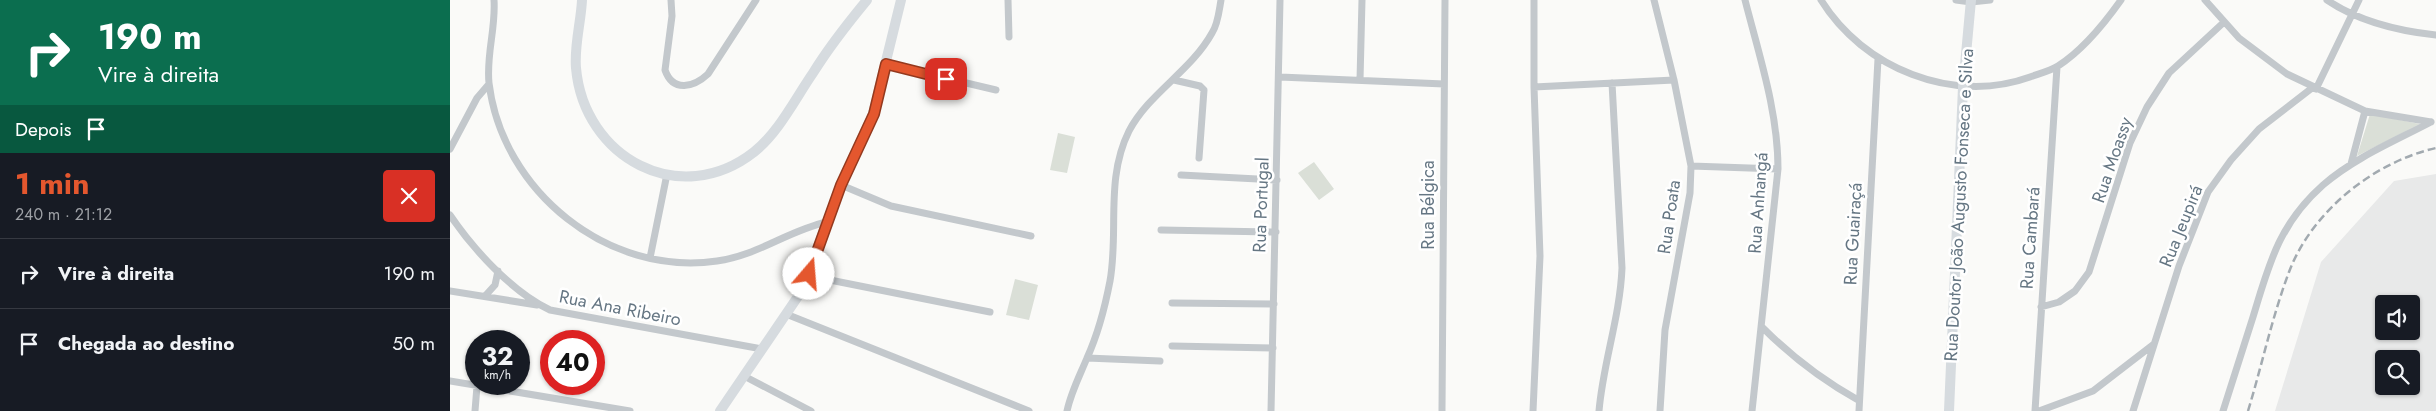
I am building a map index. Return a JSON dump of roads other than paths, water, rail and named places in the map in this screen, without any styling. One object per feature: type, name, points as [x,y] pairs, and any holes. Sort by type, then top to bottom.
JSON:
[{"type":"street","points":[[494,0],[494,25],[488,68],[489,84],[500,128],[511,152],[535,189],[577,227],[624,252],[650,258],[703,264],[740,257],[814,225],[827,222]]},
{"type":"street","points":[[582,0],[576,68],[585,105],[605,141],[631,162],[667,174],[699,175],[728,168],[754,152],[780,123],[850,20],[867,0]]},
{"type":"street","points":[[671,0],[672,16],[665,70],[668,77],[674,83],[685,87],[698,83],[708,74],[756,0]]},
{"type":"street","points":[[850,20],[860,0]]},
{"type":"street","points":[[720,411],[801,292],[809,274],[841,185],[870,123],[901,0]]},
{"type":"street","points":[[1008,0],[1009,38]]},
{"type":"street","points":[[1067,411],[1076,381],[1096,335],[1110,280],[1113,191],[1119,161],[1128,132],[1144,108],[1174,80],[1202,48],[1213,31],[1221,0]]},
{"type":"street","name":"Rua Portugal","points":[[1271,411],[1280,77],[1280,0]]},
{"type":"street","points":[[1360,80],[1362,0]]},
{"type":"street","name":"Rua Bélgica","points":[[1442,411],[1445,0]]},
{"type":"street","points":[[1533,411],[1540,256],[1534,87],[1534,0]]},
{"type":"street","name":"Rua Poata","points":[[1654,0],[1674,80],[1690,166],[1690,193],[1665,330],[1660,411]]},
{"type":"street","name":"Rua Anhangá","points":[[1745,0],[1776,124],[1778,168],[1752,411]]},
{"type":"street","points":[[1821,0],[1846,32],[1878,59],[1910,74],[1963,87],[1982,88],[2002,85],[2057,67],[2084,44],[2109,17],[2121,0]]},
{"type":"street","points":[[1956,0],[1990,0]]},
{"type":"street","points":[[2205,0],[2223,23],[2262,57],[2314,89],[2366,111],[2434,122]]},
{"type":"street","points":[[2326,0],[2352,14],[2416,33],[2436,35]]},
{"type":"street","name":"Rua Jeupirá","points":[[2133,411],[2179,266],[2208,192],[2231,160],[2259,129],[2314,89],[2359,0]]},
{"type":"street","name":"Rua Doutor João Augusto Fonseca e Silva","points":[[1949,411],[1963,87],[1971,1]]},
{"type":"street","name":"Rua Moassy","points":[[2040,306],[2059,302],[2075,291],[2090,272],[2130,143],[2147,107],[2169,73],[2223,23]]},
{"type":"street","name":"Rua Guairaçá","points":[[1859,411],[1858,400],[1878,59]]},
{"type":"street","points":[[886,64],[996,90]]},
{"type":"street","name":"Rua Cambará","points":[[2035,411],[2040,306],[2057,67]]},
{"type":"street","points":[[1280,77],[1444,84]]},
{"type":"street","points":[[1174,80],[1200,86],[1204,90],[1198,158]]},
{"type":"street","points":[[1534,87],[1674,80]]},
{"type":"street","points":[[1600,411],[1601,386],[1621,296],[1622,268],[1612,83]]},
{"type":"street","points":[[450,149],[477,98],[489,84]]},
{"type":"street","points":[[2351,164],[2366,111]]},
{"type":"street","points":[[2223,411],[2267,267],[2279,240],[2308,200],[2323,185],[2351,164],[2434,122]]},
{"type":"street","points":[[1690,166],[1778,168]]},
{"type":"street","points":[[650,258],[667,174]]},
{"type":"street","points":[[1181,175],[1277,180]]},
{"type":"street","points":[[841,185],[891,206],[1031,236]]},
{"type":"street","name":"Rua Ana Ribeiro","points":[[450,215],[471,243],[498,271],[540,305],[562,313],[762,349]]},
{"type":"street","points":[[1161,230],[1276,232]]},
{"type":"street","points":[[485,296],[495,285],[498,271]]},
{"type":"street","points":[[809,274],[825,279],[990,312]]},
{"type":"street","points":[[450,291],[540,305]]},
{"type":"street","points":[[1172,303],[1274,304]]},
{"type":"street","points":[[786,314],[1029,411]]},
{"type":"street","points":[[1762,328],[1798,362],[1824,381],[1858,400]]},
{"type":"street","points":[[2039,411],[2093,391],[2155,344]]},
{"type":"street","points":[[1172,346],[1273,348]]},
{"type":"street","points":[[1087,358],[1160,361]]},
{"type":"street","points":[[744,376],[811,411]]},
{"type":"street","points":[[450,381],[465,384]]},
{"type":"street","points":[[475,411],[476,395]]},
{"type":"street","points":[[530,395],[630,411]]},
{"type":"railway","points":[[2248,411],[2272,324],[2289,272],[2299,250],[2313,229],[2348,192],[2368,177],[2413,155],[2436,148]]}]
